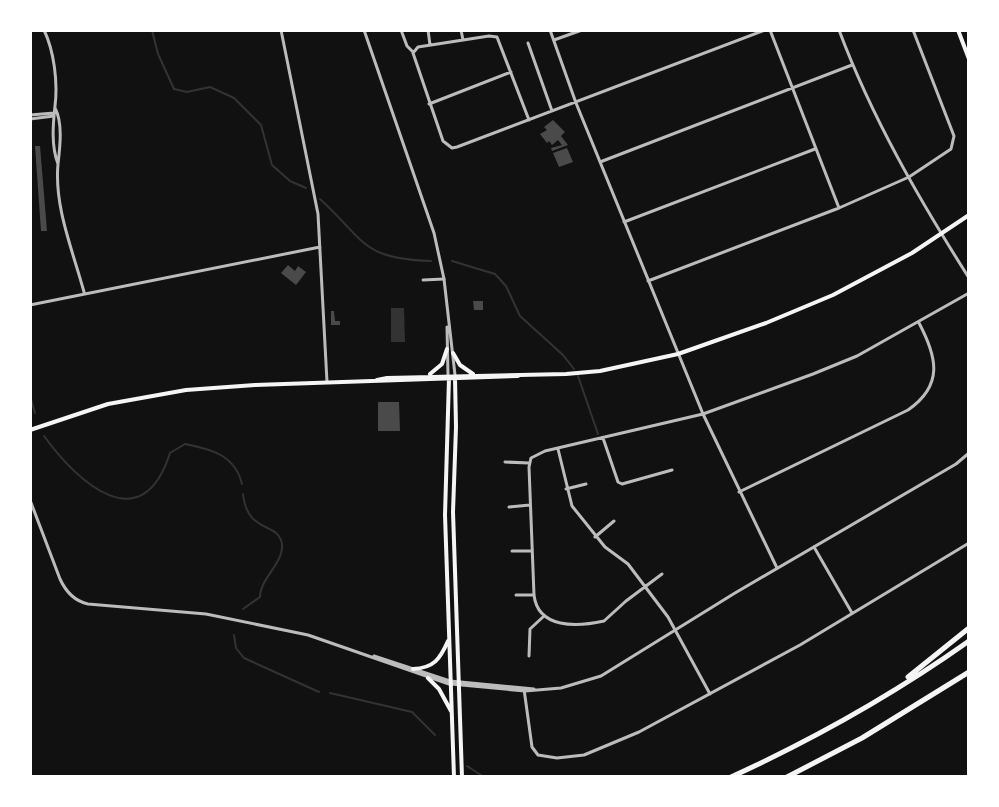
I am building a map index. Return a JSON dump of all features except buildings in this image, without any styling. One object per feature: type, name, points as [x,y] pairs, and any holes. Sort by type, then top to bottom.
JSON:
[{"type":"highway","points":[[889,693],[969,628]]},
{"type":"highway","points":[[731,777],[799,746],[969,641]]},
{"type":"highway","points":[[787,777],[862,738],[969,672]]},
{"type":"main road","points":[[958,30],[969,59]]},
{"type":"main road","points":[[30,430],[108,404],[159,393],[215,387],[600,371],[678,354],[811,305],[883,269],[969,215]]},
{"type":"main road","points":[[424,376],[442,364],[447,349]]},
{"type":"main road","points":[[453,353],[460,365],[473,374]]},
{"type":"main road","points":[[377,380],[473,374],[521,375]]},
{"type":"main road","points":[[452,377],[445,515],[454,777]]},
{"type":"main road","points":[[452,377],[456,427],[453,512],[462,777]]},
{"type":"main road","points":[[413,669],[433,665],[449,639]]},
{"type":"main road","points":[[428,678],[439,689],[452,713]]},
{"type":"street","points":[[44,30],[52,56],[61,212],[85,294]]},
{"type":"street","points":[[281,30],[317,205],[327,382]]},
{"type":"street","points":[[364,30],[434,233],[444,279],[453,353],[452,377]]},
{"type":"street","points":[[401,30],[407,46],[414,52]]},
{"type":"street","points":[[428,30],[430,45]]},
{"type":"street","points":[[461,30],[463,40]]},
{"type":"street","points":[[550,30],[576,103],[703,414],[777,568]]},
{"type":"street","points":[[554,40],[582,30]]},
{"type":"street","points":[[529,120],[497,37],[418,47],[414,52],[413,59],[445,145],[452,148],[552,112],[767,30],[839,208]]},
{"type":"street","points":[[839,30],[867,99],[941,234],[969,278]]},
{"type":"street","points":[[648,281],[839,208],[909,177],[944,155],[955,141],[913,30]]},
{"type":"street","points":[[528,43],[552,112]]},
{"type":"street","points":[[600,162],[852,65]]},
{"type":"street","points":[[429,104],[511,72]]},
{"type":"street","points":[[30,117],[55,113]]},
{"type":"street","points":[[624,222],[815,149]]},
{"type":"street","points":[[30,305],[320,247]]},
{"type":"street","points":[[423,280],[444,279]]},
{"type":"street","points":[[662,574],[604,621],[561,624],[544,616],[536,607],[534,595],[529,463],[534,455],[703,414],[834,366],[919,323],[969,293]]},
{"type":"street","points":[[739,492],[918,403],[929,387],[935,365],[933,350],[919,323]]},
{"type":"street","points":[[448,324],[447,349],[452,377]]},
{"type":"street","points":[[603,438],[610,462],[622,484],[672,470]]},
{"type":"street","points":[[558,449],[572,506],[595,537],[628,564],[676,629],[710,694]]},
{"type":"street","points":[[30,500],[60,579],[78,601],[233,619],[308,635],[458,684],[540,690],[570,686],[601,676],[777,568],[956,464],[969,453]]},
{"type":"street","points":[[505,462],[529,463]]},
{"type":"street","points":[[566,489],[586,484]]},
{"type":"street","points":[[509,507],[530,505]]},
{"type":"street","points":[[595,537],[614,521]]},
{"type":"street","points":[[524,690],[532,747],[541,757],[584,755],[606,748],[800,645],[969,543]]},
{"type":"street","points":[[814,547],[852,613]]},
{"type":"street","points":[[512,551],[532,551]]},
{"type":"street","points":[[516,595],[534,595]]},
{"type":"street","points":[[529,656],[530,629],[544,616]]},
{"type":"street","points":[[359,652],[428,678],[451,682]]},
{"type":"shaded area","points":[[391,308],[404,308],[405,342],[391,342]]},
{"type":"waterway","points":[[152,30],[158,54],[174,89],[187,92],[210,87],[234,98],[261,125],[272,165],[290,181],[306,188]]},
{"type":"waterway","points":[[320,199],[366,245],[390,256],[431,261]]},
{"type":"waterway","points":[[452,261],[495,274],[506,286],[520,316],[574,369]]},
{"type":"waterway","points":[[578,376],[598,434]]},
{"type":"waterway","points":[[30,396],[35,413]]},
{"type":"waterway","points":[[44,436],[74,471],[109,495],[127,499],[143,494],[158,479],[170,453],[185,444],[221,455],[234,466],[242,484]]},
{"type":"waterway","points":[[243,494],[250,515],[278,535],[282,547],[260,597],[243,609]]},
{"type":"waterway","points":[[234,635],[236,648],[244,658],[319,692]]},
{"type":"waterway","points":[[330,693],[412,712],[435,735]]},
{"type":"waterway","points":[[467,766],[484,777]]}]
